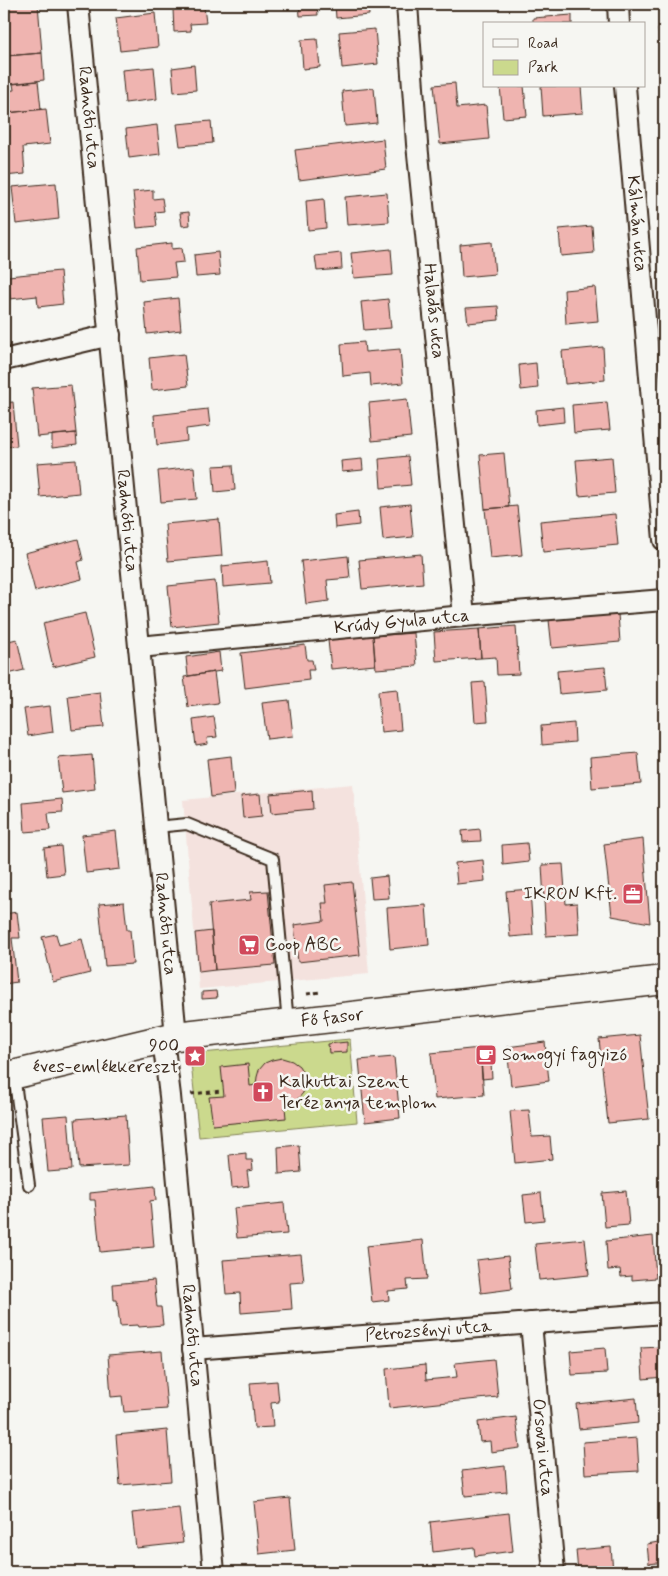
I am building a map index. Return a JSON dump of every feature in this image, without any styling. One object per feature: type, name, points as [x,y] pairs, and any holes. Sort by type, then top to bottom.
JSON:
[{"type":"street","name":"Radnóti utca","points":[[78,4],[156,827],[169,1038],[170,1096],[214,1572]]},
{"type":"street","name":"Haladás utca","points":[[407,4],[417,144],[464,616]]},
{"type":"street","points":[[618,4],[619,22]]},
{"type":"street","name":"Kálmán utca","points":[[625,88],[662,476],[664,540]]},
{"type":"street","points":[[4,360],[110,335]]},
{"type":"street","name":"Krúdy Gyula utca","points":[[139,647],[464,616],[664,600]]},
{"type":"street","name":"Fő fasor","points":[[9,1076],[169,1038],[664,980]]},
{"type":"street","name":"Petrozsényi utca","points":[[194,1349],[664,1313]]},
{"type":"street","name":"Orsovai utca","points":[[530,1323],[554,1572]]},
{"type":"lane","points":[[156,827],[187,824],[273,859],[288,1023]]},
{"type":"lane","points":[[9,1076],[29,1185]]},
{"type":"path","points":[[170,1096],[222,1091]]},
{"type":"shaded area","points":[[353,784],[369,974],[199,989],[183,800]]},
{"type":"green space","points":[[350,1039],[357,1122],[199,1137],[191,1063],[200,1057],[202,1053]]},
{"type":"building","points":[[4,4],[38,4],[42,53],[4,56]]},
{"type":"building","points":[[299,4],[317,4],[318,15],[300,16]]},
{"type":"building","points":[[335,4],[368,4],[369,15],[336,18]]},
{"type":"building","points":[[204,7],[206,23],[190,24],[191,31],[174,32],[173,9]]},
{"type":"building","points":[[155,13],[158,47],[120,51],[116,18]]},
{"type":"building","points":[[572,15],[572,22],[533,22],[533,18]]},
{"type":"building","points":[[664,28],[664,61],[661,61],[658,29]]},
{"type":"building","points":[[375,29],[378,64],[342,68],[339,32]]},
{"type":"building","points":[[317,39],[320,67],[303,69],[301,40]]},
{"type":"building","points":[[42,53],[44,80],[9,84],[7,56]]},
{"type":"building","points":[[194,65],[196,90],[174,92],[172,68]]},
{"type":"building","points":[[154,67],[157,99],[125,103],[122,70]]},
{"type":"building","points":[[38,81],[41,109],[7,113],[4,91],[14,90],[13,84]]},
{"type":"building","points":[[455,83],[457,108],[486,105],[489,139],[440,144],[434,85]]},
{"type":"building","points":[[374,88],[377,123],[345,126],[342,91]]},
{"type":"building","points":[[500,88],[524,88],[527,116],[503,118]]},
{"type":"building","points":[[541,88],[581,88],[583,113],[543,116]]},
{"type":"building","points":[[46,109],[50,144],[23,147],[25,174],[4,176],[4,138],[9,138],[7,113]]},
{"type":"building","points":[[211,121],[213,143],[180,146],[177,124]]},
{"type":"building","points":[[157,125],[160,154],[129,158],[126,129]]},
{"type":"building","points":[[383,139],[386,169],[299,180],[295,150]]},
{"type":"building","points":[[56,183],[59,219],[16,224],[12,187]]},
{"type":"building","points":[[153,190],[153,199],[162,198],[164,211],[155,212],[157,226],[137,228],[133,192]]},
{"type":"building","points":[[387,193],[389,222],[347,225],[345,197]]},
{"type":"building","points":[[324,199],[326,228],[308,230],[306,201]]},
{"type":"building","points":[[189,212],[190,225],[182,226],[180,213]]},
{"type":"building","points":[[592,226],[594,253],[561,256],[559,229]]},
{"type":"building","points":[[492,242],[495,274],[462,277],[460,245]]},
{"type":"building","points":[[172,243],[172,249],[182,248],[184,262],[174,263],[176,277],[140,280],[137,247]]},
{"type":"building","points":[[391,249],[393,275],[354,278],[351,253]]},
{"type":"building","points":[[218,252],[220,275],[196,277],[194,255]]},
{"type":"building","points":[[341,253],[342,269],[317,271],[315,256]]},
{"type":"building","points":[[60,271],[63,304],[38,307],[37,296],[10,299],[8,276]]},
{"type":"building","points":[[595,287],[598,321],[566,324],[564,290]]},
{"type":"building","points":[[178,298],[181,330],[147,334],[144,302]]},
{"type":"building","points":[[388,299],[391,328],[364,330],[361,302]]},
{"type":"building","points":[[498,306],[499,320],[468,323],[466,308]]},
{"type":"building","points":[[364,342],[365,352],[400,349],[403,383],[371,386],[370,373],[343,376],[341,344]]},
{"type":"building","points":[[603,347],[605,380],[565,384],[562,351]]},
{"type":"building","points":[[184,354],[188,386],[152,390],[149,358]]},
{"type":"building","points":[[536,363],[538,388],[521,390],[519,365]]},
{"type":"building","points":[[71,385],[76,433],[37,437],[32,388]]},
{"type":"building","points":[[407,399],[411,437],[372,441],[369,403]]},
{"type":"building","points":[[13,402],[17,446],[4,447],[4,403]]},
{"type":"building","points":[[607,402],[610,430],[574,433],[572,405]]},
{"type":"building","points":[[563,407],[564,422],[537,425],[536,410]]},
{"type":"building","points":[[208,409],[210,426],[186,429],[187,441],[157,445],[154,415]]},
{"type":"building","points":[[76,433],[77,445],[52,448],[52,435]]},
{"type":"building","points":[[504,453],[509,507],[485,509],[480,455]]},
{"type":"building","points":[[408,456],[411,485],[381,488],[379,459]]},
{"type":"building","points":[[612,457],[615,493],[579,496],[576,460]]},
{"type":"building","points":[[362,459],[363,470],[342,472],[341,461]]},
{"type":"building","points":[[76,460],[79,493],[40,497],[37,463]]},
{"type":"building","points":[[233,465],[235,490],[215,492],[213,466]]},
{"type":"building","points":[[194,467],[197,499],[161,502],[158,471]]},
{"type":"building","points":[[410,504],[413,537],[383,540],[380,507]]},
{"type":"building","points":[[517,506],[522,555],[490,558],[485,509]]},
{"type":"building","points":[[358,512],[359,525],[335,528],[334,515]]},
{"type":"building","points":[[615,514],[618,545],[543,552],[540,521]]},
{"type":"building","points":[[219,519],[222,556],[168,561],[165,524]]},
{"type":"building","points":[[78,539],[83,560],[78,562],[82,579],[35,591],[25,553]]},
{"type":"building","points":[[421,554],[423,583],[362,589],[359,560]]},
{"type":"building","points":[[348,556],[350,578],[327,580],[329,601],[306,604],[301,561]]},
{"type":"building","points":[[268,561],[270,583],[223,587],[222,566]]},
{"type":"building","points":[[215,581],[219,622],[172,627],[168,586]]},
{"type":"building","points":[[85,613],[95,657],[53,667],[43,623]]},
{"type":"building","points":[[618,614],[620,642],[552,648],[549,620]]},
{"type":"building","points":[[516,626],[519,674],[497,675],[496,657],[481,658],[479,629]]},
{"type":"building","points":[[479,629],[481,658],[436,661],[434,632]]},
{"type":"building","points":[[414,633],[417,666],[376,669],[373,636]]},
{"type":"building","points":[[373,636],[375,665],[331,669],[328,640]]},
{"type":"building","points":[[17,639],[24,670],[4,675],[4,642]]},
{"type":"building","points":[[305,645],[307,660],[312,660],[314,670],[308,670],[309,680],[245,688],[241,653]]},
{"type":"building","points":[[219,652],[221,671],[188,676],[186,657]]},
{"type":"building","points":[[605,667],[607,690],[559,694],[557,671]]},
{"type":"building","points":[[214,672],[218,703],[188,707],[184,677]]},
{"type":"building","points":[[485,682],[488,721],[475,722],[472,683]]},
{"type":"building","points":[[397,689],[401,730],[381,732],[378,691]]},
{"type":"building","points":[[100,692],[104,727],[72,730],[68,696]]},
{"type":"building","points":[[289,700],[293,736],[267,739],[262,703]]},
{"type":"building","points":[[50,706],[53,732],[28,736],[24,709]]},
{"type":"building","points":[[214,717],[217,737],[207,738],[208,744],[196,746],[193,720]]},
{"type":"building","points":[[574,723],[575,742],[542,745],[541,726]]},
{"type":"building","points":[[638,753],[641,784],[592,788],[590,757]]},
{"type":"building","points":[[92,755],[95,789],[62,793],[58,758]]},
{"type":"building","points":[[231,756],[234,794],[211,797],[207,759]]},
{"type":"building","points":[[312,790],[313,809],[272,813],[270,794]]},
{"type":"building","points":[[260,794],[262,816],[243,818],[241,796]]},
{"type":"building","points":[[62,799],[63,812],[48,813],[50,830],[25,832],[23,803]]},
{"type":"building","points":[[480,829],[481,841],[463,842],[462,831]]},
{"type":"building","points":[[116,831],[120,869],[86,873],[82,835]]},
{"type":"building","points":[[643,839],[650,923],[612,916],[604,844]]},
{"type":"building","points":[[527,843],[529,862],[503,865],[502,845]]},
{"type":"building","points":[[61,846],[64,874],[47,876],[44,848]]},
{"type":"building","points":[[483,860],[485,881],[457,884],[455,863]]},
{"type":"building","points":[[563,864],[566,904],[577,903],[579,934],[546,936],[542,865]]},
{"type":"building","points":[[387,876],[389,898],[372,899],[370,878]]},
{"type":"building","points":[[352,882],[360,955],[298,962],[294,925],[324,921],[322,903],[327,903],[325,885]]},
{"type":"building","points":[[530,889],[533,935],[510,937],[506,891]]},
{"type":"building","points":[[268,891],[275,965],[215,970],[209,904],[251,900],[250,892]]},
{"type":"building","points":[[124,902],[127,930],[130,930],[133,964],[105,966],[99,904]]},
{"type":"building","points":[[426,905],[429,945],[390,949],[387,908]]},
{"type":"building","points":[[17,912],[20,938],[12,938],[17,982],[4,984],[4,914]]},
{"type":"building","points":[[212,931],[215,970],[199,972],[195,933]]},
{"type":"building","points":[[56,934],[59,945],[82,939],[90,973],[53,982],[42,937]]},
{"type":"building","points":[[216,991],[217,998],[202,999],[202,992]]},
{"type":"building","points":[[640,1035],[649,1119],[608,1123],[599,1039]]},
{"type":"building","points":[[347,1042],[347,1052],[329,1053],[328,1044]]},
{"type":"building","points":[[545,1042],[549,1081],[511,1086],[507,1047]]},
{"type":"building","points":[[480,1048],[484,1095],[435,1099],[431,1053]]},
{"type":"building","points":[[480,1048],[490,1048],[492,1078],[482,1079]]},
{"type":"building","points":[[394,1057],[400,1118],[365,1122],[359,1060]]},
{"type":"building","name":"Kalkuttai Szent Teréz anya templom","points":[[282,1058],[292,1061],[299,1066],[305,1083],[303,1093],[295,1102],[285,1107],[286,1118],[213,1125],[209,1097],[224,1096],[221,1067],[248,1064],[250,1086],[256,1085],[259,1070],[265,1063]]},
{"type":"building","points":[[529,1110],[532,1137],[550,1136],[552,1159],[515,1163],[510,1111]]},
{"type":"building","points":[[68,1115],[72,1170],[48,1172],[43,1117]]},
{"type":"building","points":[[126,1115],[129,1165],[79,1168],[75,1119]]},
{"type":"building","points":[[299,1145],[301,1172],[279,1174],[278,1147]]},
{"type":"building","points":[[246,1153],[246,1160],[252,1160],[253,1170],[247,1171],[249,1186],[232,1188],[229,1155]]},
{"type":"building","points":[[155,1186],[156,1200],[150,1201],[154,1247],[100,1252],[95,1200],[90,1200],[90,1193]]},
{"type":"building","points":[[626,1191],[629,1225],[605,1227],[602,1193]]},
{"type":"building","points":[[541,1193],[544,1220],[526,1222],[523,1195]]},
{"type":"building","points":[[284,1203],[287,1234],[237,1238],[234,1208]]},
{"type":"building","points":[[653,1236],[656,1278],[632,1280],[632,1276],[621,1277],[620,1269],[608,1270],[606,1241]]},
{"type":"building","points":[[585,1239],[589,1275],[539,1280],[535,1244]]},
{"type":"building","points":[[423,1240],[427,1279],[407,1280],[408,1289],[388,1291],[389,1300],[372,1302],[366,1246]]},
{"type":"building","points":[[301,1254],[304,1282],[290,1283],[292,1309],[241,1313],[240,1293],[226,1294],[223,1260]]},
{"type":"building","points":[[508,1256],[512,1289],[481,1293],[477,1260]]},
{"type":"building","points":[[154,1280],[157,1307],[161,1307],[163,1325],[120,1326],[117,1300],[114,1300],[113,1284]]},
{"type":"building","points":[[660,1347],[663,1377],[643,1379],[641,1348]]},
{"type":"building","points":[[605,1348],[607,1373],[572,1375],[570,1351]]},
{"type":"building","points":[[162,1351],[167,1409],[124,1412],[122,1396],[111,1397],[108,1355]]},
{"type":"building","points":[[494,1359],[498,1397],[389,1408],[386,1369],[425,1365],[426,1380],[457,1377],[455,1363]]},
{"type":"building","points":[[277,1381],[279,1402],[271,1403],[273,1427],[254,1428],[250,1383]]},
{"type":"building","points":[[636,1398],[638,1423],[579,1429],[576,1404]]},
{"type":"building","points":[[516,1417],[520,1448],[491,1452],[490,1441],[480,1442],[478,1422]]},
{"type":"building","points":[[167,1430],[171,1481],[120,1485],[116,1435]]},
{"type":"building","points":[[637,1438],[639,1471],[585,1474],[583,1442]]},
{"type":"building","points":[[505,1466],[507,1492],[465,1496],[462,1471]]},
{"type":"building","points":[[290,1498],[295,1550],[259,1554],[254,1502]]},
{"type":"building","points":[[179,1508],[183,1543],[136,1548],[132,1513]]},
{"type":"building","points":[[509,1513],[513,1551],[475,1556],[474,1547],[433,1552],[430,1522]]},
{"type":"building","points":[[664,1541],[664,1562],[649,1564],[647,1544]]},
{"type":"building","points":[[611,1547],[613,1572],[578,1572],[576,1550]]},
{"type":"place","name":"IKRON Kft.","points":[[633,894]]},
{"type":"place","name":"Coop ABC","points":[[249,945]]},
{"type":"place","name":"Somogyi fagyizó","points":[[486,1055]]},
{"type":"place","name":"900 éves-emlékkereszt","points":[[195,1056]]},
{"type":"place","name":"Kalkuttai Szent Teréz anya templom","points":[[263,1092]]}]
